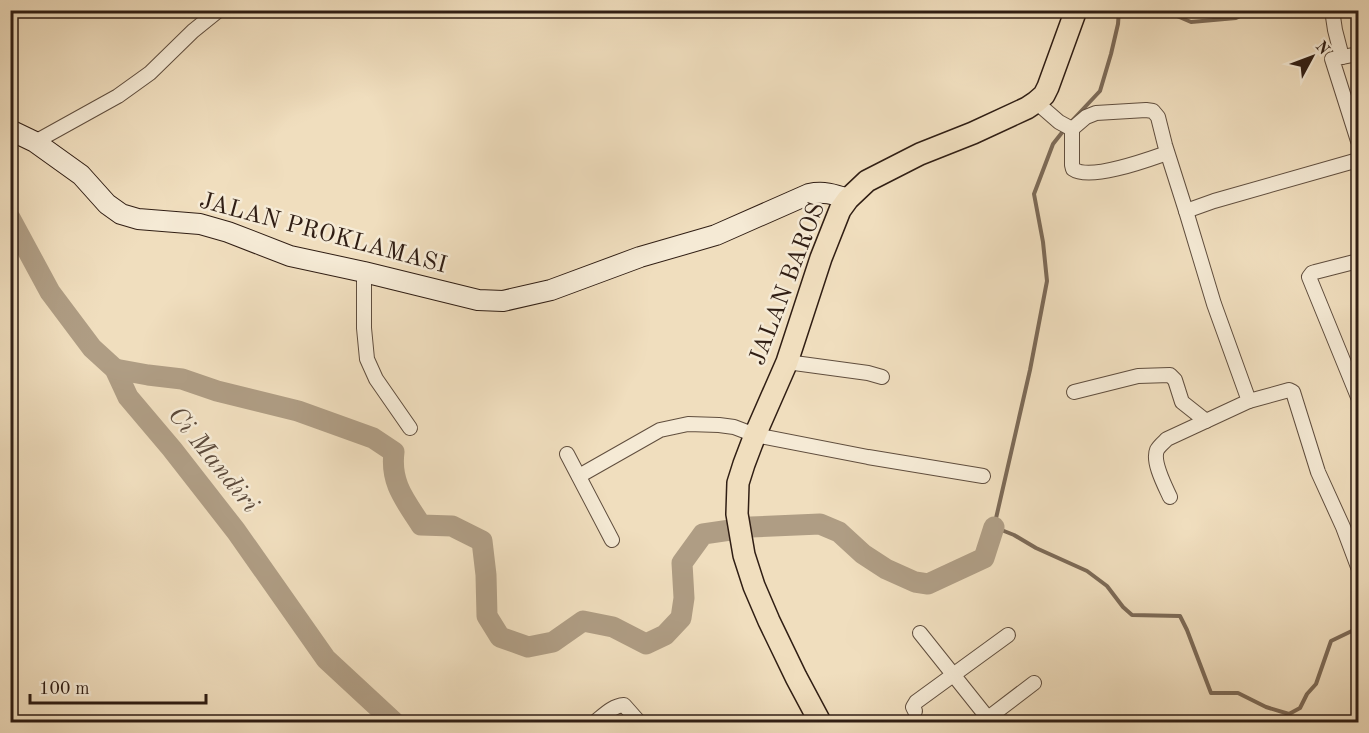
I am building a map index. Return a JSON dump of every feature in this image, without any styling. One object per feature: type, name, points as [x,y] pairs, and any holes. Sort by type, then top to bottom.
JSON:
[{"type":"main road","name":"JALAN BAROS","points":[[820,723],[769,621],[744,555],[737,514],[738,483],[755,435],[787,363],[821,258],[840,210],[848,199],[867,182],[891,168],[1002,120],[1036,102],[1044,95],[1048,87],[1076,10]]},
{"type":"street","points":[[35,142],[126,90],[150,73],[193,31],[219,10]]},
{"type":"street","points":[[1332,10],[1342,57]]},
{"type":"street","points":[[1359,54],[1332,59],[1359,141]]},
{"type":"street","points":[[1036,102],[1067,127],[1072,169],[1079,172],[1108,170],[1167,153]]},
{"type":"street","points":[[1067,127],[1096,113],[1150,111],[1158,117],[1214,304],[1249,401]]},
{"type":"street","name":"JALAN PROKLAMASI","points":[[10,130],[35,142],[81,175],[107,204],[121,214],[138,219],[200,224],[228,232],[290,256],[478,300],[503,301],[551,290],[640,257],[716,235],[809,194],[830,193],[848,199]]},
{"type":"street","points":[[1186,211],[1359,160]]},
{"type":"street","points":[[1359,261],[1309,275],[1359,397]]},
{"type":"street","points":[[364,272],[364,328],[367,359],[376,379],[410,428]]},
{"type":"street","points":[[787,363],[868,373],[882,377]]},
{"type":"street","points":[[1074,393],[1137,376],[1170,375],[1175,380],[1182,402],[1206,421]]},
{"type":"street","points":[[1170,497],[1155,458],[1157,449],[1167,439],[1249,401],[1289,390],[1293,392],[1318,472],[1359,567]]},
{"type":"street","points":[[579,476],[660,430],[688,424],[734,427],[755,435],[983,476]]},
{"type":"street","points":[[567,454],[612,540]]},
{"type":"street","points":[[920,633],[989,720],[1034,683]]},
{"type":"street","points":[[915,711],[914,704],[1008,634]]},
{"type":"street","points":[[595,723],[618,705],[624,705],[639,723]]},
{"type":"street","points":[[1354,723],[1359,719]]},
{"type":"waterway","points":[[1069,124],[1100,91],[1111,54],[1119,10]]},
{"type":"waterway","points":[[1163,10],[1191,22],[1236,18],[1253,10]]},
{"type":"waterway","points":[[1064,130],[1053,144],[1034,194],[1043,242],[1047,281],[1030,370],[994,527],[1087,571],[1107,586],[1132,615],[1180,616],[1211,693],[1238,693],[1266,707],[1289,714],[1300,708],[1307,694],[1316,684],[1331,641],[1358,628]]},
{"type":"waterway","name":"Ci Mandiri","points":[[10,218],[50,292],[92,348],[115,369],[128,397],[236,531],[326,659],[394,722]]},
{"type":"waterway","points":[[115,369],[182,379],[217,391],[298,411],[373,438],[394,452],[394,473],[400,491],[421,525],[452,526],[482,541],[487,616],[500,637],[528,647],[553,642],[583,621],[613,627],[646,644],[665,635],[681,618],[684,598],[682,563],[703,534],[751,527],[820,524],[839,532],[863,554],[886,569],[915,582],[928,584],[984,558],[994,527]]}]
